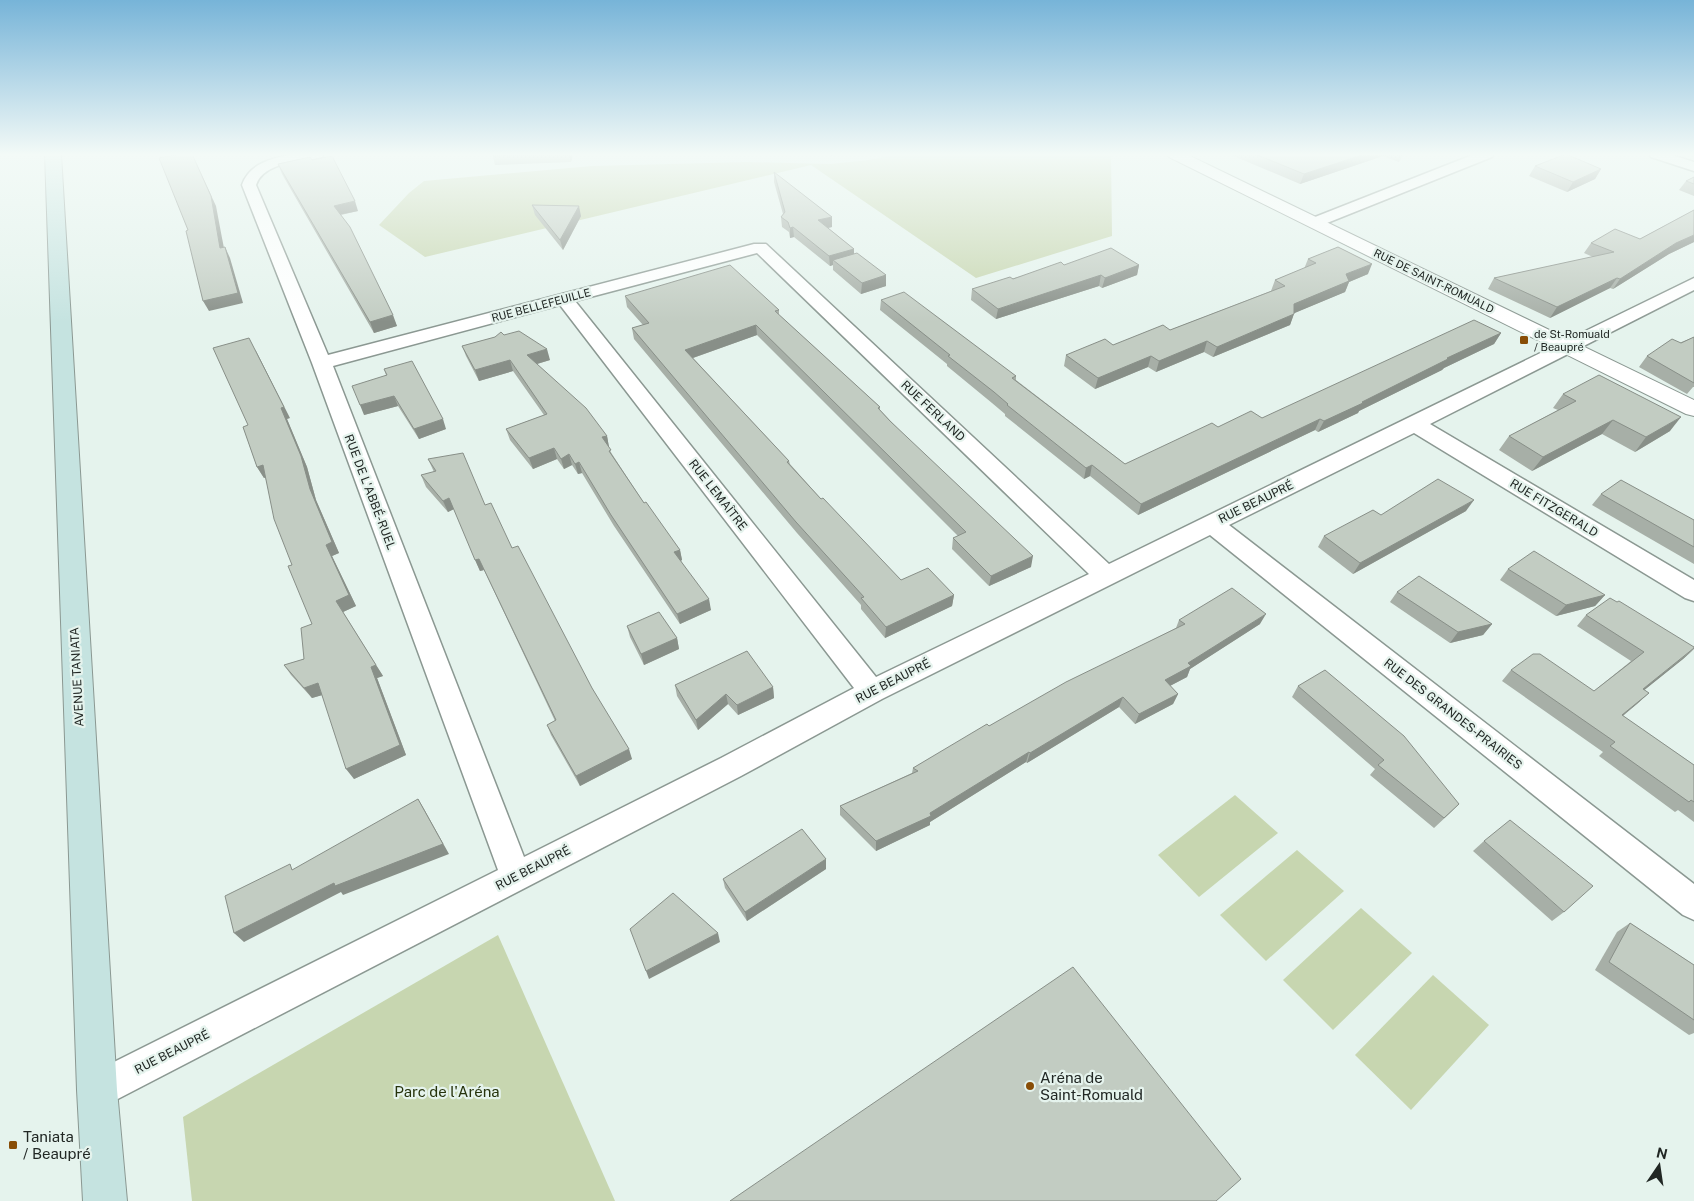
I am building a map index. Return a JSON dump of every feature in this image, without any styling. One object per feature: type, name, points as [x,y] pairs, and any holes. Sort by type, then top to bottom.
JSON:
[{"type":"main road","name":"AVENUE TANIATA","points":[[56,210],[97,1090],[105,1201]]},
{"type":"street","name":"RUE DE L'ABBÉ-RUEL","points":[[259,210],[322,363],[516,876]]},
{"type":"street","name":"RUE DE SAINT-ROMUALD","points":[[1291,210],[1694,409]]},
{"type":"street","points":[[1316,222],[1346,210]]},
{"type":"street","name":"RUE BELLEFEUILLE","points":[[322,363],[760,247]]},
{"type":"street","name":"RUE FERLAND","points":[[760,247],[1105,575]]},
{"type":"street","name":"RUE BEAUPRÉ","points":[[97,1090],[730,767],[872,691],[1414,424],[1694,283]]},
{"type":"street","name":"RUE LEMAÎTRE","points":[[564,299],[872,691]]},
{"type":"street","name":"RUE FITZGERALD","points":[[1414,424],[1694,592]]},
{"type":"street","name":"RUE DES GRANDES-PRAIRIES","points":[[1212,524],[1694,904]]},
{"type":"green space","points":[[393,210],[622,210],[425,257],[379,225]]},
{"type":"green space","points":[[877,210],[1112,210],[1112,236],[976,278]]},
{"type":"green space","points":[[1235,795],[1278,833],[1199,897],[1158,855]]},
{"type":"green space","points":[[1297,850],[1344,891],[1266,961],[1220,915]]},
{"type":"green space","points":[[1361,908],[1412,953],[1333,1030],[1283,980]]},
{"type":"green space","name":"Parc de l'Aréna","points":[[498,935],[615,1201],[192,1201],[183,1117]]},
{"type":"green space","points":[[1433,975],[1489,1025],[1411,1110],[1355,1055]]},
{"type":"building","points":[[180,210],[213,210],[220,248],[225,247],[238,293],[203,301],[186,231],[188,230]]},
{"type":"building","points":[[305,210],[337,210],[350,227],[393,315],[370,322]]},
{"type":"building","points":[[536,210],[577,210],[560,240]]},
{"type":"building","points":[[784,210],[823,210],[832,217],[818,220],[854,249],[829,256],[793,227],[790,228],[788,222],[781,217]]},
{"type":"building","points":[[1694,210],[1694,235],[1676,243],[1620,279],[1617,278],[1557,307],[1494,278],[1614,252],[1591,243],[1615,229],[1640,239]]},
{"type":"building","points":[[1338,247],[1372,264],[1346,274],[1349,281],[1294,304],[1294,314],[1217,347],[1207,341],[1159,361],[1151,356],[1098,378],[1066,355],[1105,339],[1113,345],[1163,325],[1170,330],[1285,286],[1275,280],[1316,263],[1308,259]]},
{"type":"building","points":[[1111,248],[1139,265],[1105,278],[1101,275],[998,309],[972,289],[1010,277],[1013,279],[1061,262],[1064,265]]},
{"type":"building","points":[[857,253],[886,275],[862,283],[833,260]]},
{"type":"building","points":[[730,265],[779,310],[775,311],[880,407],[878,408],[890,421],[1033,556],[991,576],[953,538],[966,532],[756,325],[685,350],[789,461],[787,462],[821,499],[823,498],[901,580],[928,568],[954,595],[886,627],[861,598],[864,597],[796,522],[632,328],[649,323],[625,296]]},
{"type":"building","points":[[904,292],[1016,376],[1012,378],[1125,464],[1212,423],[1218,427],[1251,411],[1262,418],[1474,320],[1501,333],[1447,358],[1363,403],[1324,421],[1320,419],[1141,504],[1092,465],[1086,468],[881,300]]},
{"type":"building","points":[[519,331],[547,349],[527,355],[586,408],[607,436],[602,437],[611,450],[609,451],[644,503],[646,502],[680,550],[674,552],[709,599],[677,614],[611,515],[579,462],[575,464],[569,454],[561,459],[554,448],[529,458],[506,429],[547,414],[510,360],[475,370],[462,346],[495,337],[501,332],[504,335]]},
{"type":"building","points":[[1694,337],[1694,383],[1647,356],[1672,339],[1681,343]]},
{"type":"building","points":[[249,338],[284,407],[281,408],[301,456],[310,489],[332,542],[326,545],[349,595],[336,601],[376,665],[371,667],[400,745],[346,769],[318,683],[304,688],[284,665],[304,659],[301,628],[312,624],[288,566],[292,565],[274,519],[263,465],[257,467],[243,427],[248,425],[213,348]]},
{"type":"building","points":[[412,361],[443,419],[414,429],[394,396],[360,405],[352,386],[387,375],[384,369]]},
{"type":"building","points":[[1599,375],[1681,417],[1646,437],[1613,420],[1543,457],[1509,436],[1576,401],[1563,394]]},
{"type":"building","points":[[463,453],[485,505],[491,503],[512,548],[518,546],[592,688],[629,749],[576,776],[547,725],[556,720],[479,559],[475,560],[449,498],[443,501],[421,475],[436,471],[428,459]]},
{"type":"building","points":[[1438,479],[1474,500],[1360,563],[1324,536],[1373,510],[1381,515]]},
{"type":"building","points":[[1621,480],[1694,520],[1694,547],[1601,494]]},
{"type":"building","points":[[1534,551],[1605,595],[1566,605],[1508,569]]},
{"type":"building","points":[[1419,576],[1492,624],[1458,632],[1397,592]]},
{"type":"building","points":[[1232,588],[1266,614],[1188,663],[1191,666],[1165,680],[1178,694],[1139,714],[1123,697],[930,813],[931,816],[876,841],[840,806],[918,771],[913,768],[987,724],[989,726],[1066,682],[1185,624],[1179,620]]},
{"type":"building","points":[[1610,598],[1617,602],[1619,601],[1694,647],[1643,689],[1649,693],[1622,715],[1694,765],[1694,802],[1691,800],[1689,802],[1610,746],[1615,742],[1511,670],[1533,654],[1540,654],[1594,691],[1644,652],[1586,615]]},
{"type":"building","points":[[659,612],[677,638],[641,654],[627,626]]},
{"type":"building","points":[[747,651],[773,687],[737,705],[726,694],[696,720],[675,685]]},
{"type":"building","points":[[1325,670],[1404,736],[1459,804],[1444,818],[1378,765],[1384,760],[1298,686]]},
{"type":"building","points":[[418,799],[443,844],[335,886],[334,883],[234,933],[225,896],[290,864],[292,870]]},
{"type":"building","points":[[1510,820],[1593,886],[1564,912],[1484,841]]},
{"type":"building","points":[[802,829],[826,859],[745,912],[723,879]]},
{"type":"building","points":[[673,893],[718,933],[646,971],[630,929]]},
{"type":"building","points":[[1630,923],[1694,965],[1694,1020],[1609,962]]},
{"type":"building","name":"Aréna de Saint-Romuald","points":[[1073,967],[1241,1179],[1216,1201],[730,1201]]},
{"type":"place","name":"de St-Romuald / Beaupré","points":[[1524,340]]},
{"type":"place","name":"Aréna de Saint-Romuald","points":[[1030,1086]]},
{"type":"place","name":"Taniata / Beaupré","points":[[13,1145]]}]
